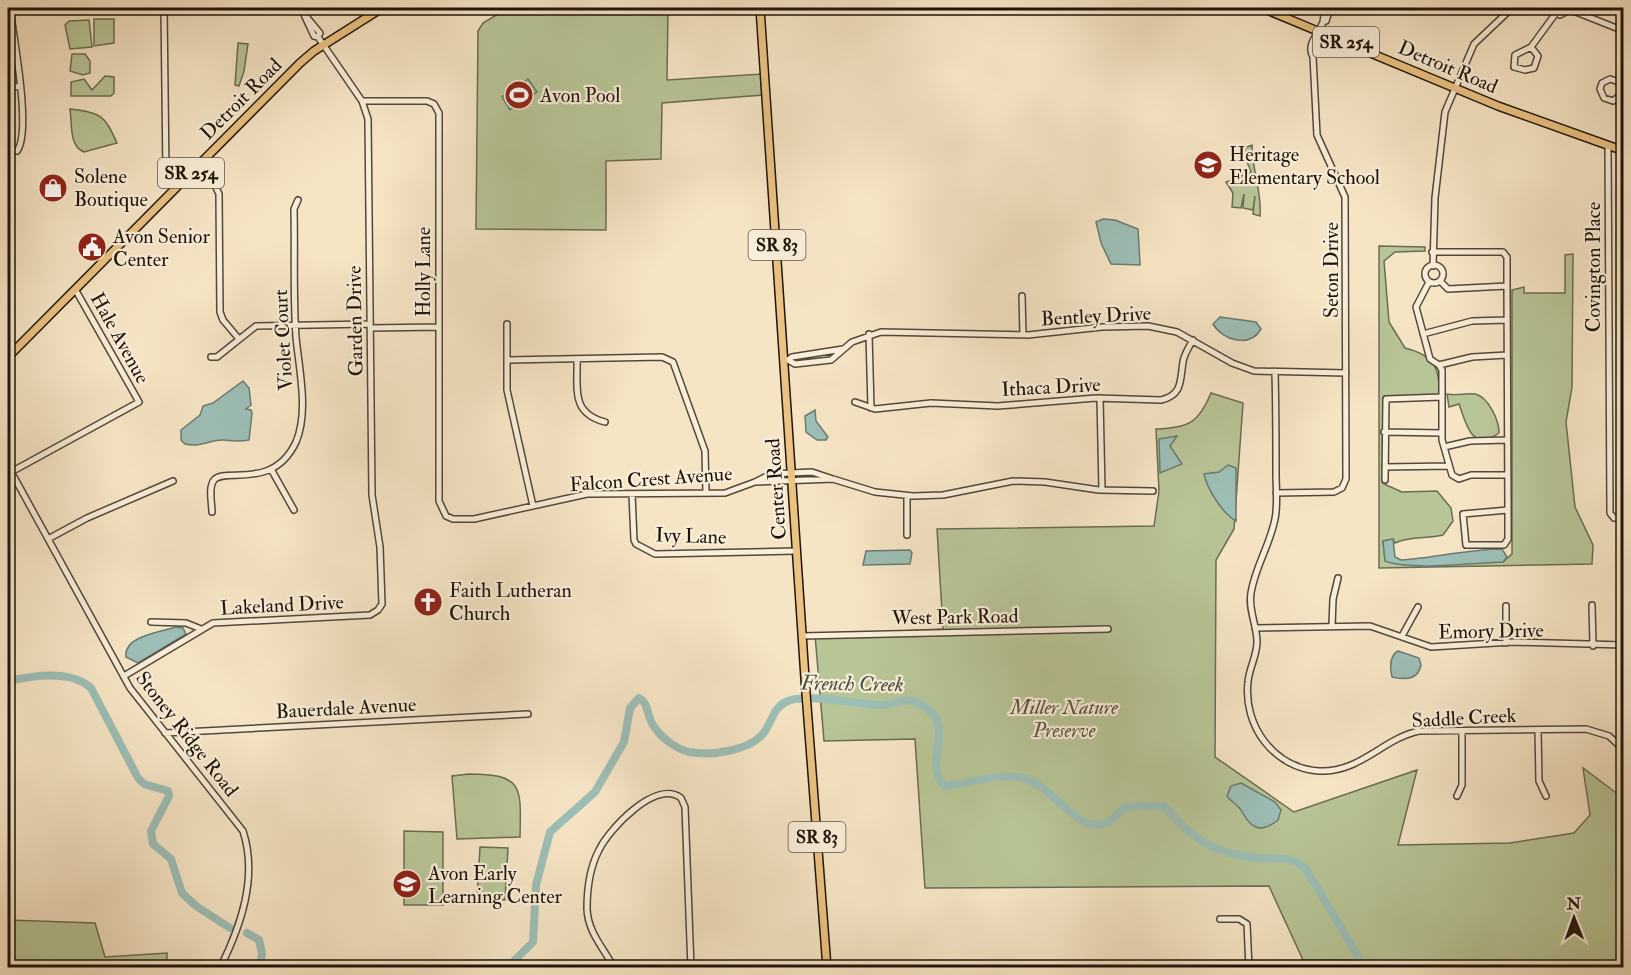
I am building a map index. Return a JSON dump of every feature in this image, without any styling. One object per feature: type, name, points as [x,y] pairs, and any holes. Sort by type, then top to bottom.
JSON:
[{"type":"main road","name":"Detroit Road","points":[[8,357],[300,63],[323,45],[382,8]]},
{"type":"main road","name":"Center Road","points":[[760,8],[786,360],[802,636],[827,968]]},
{"type":"main road","name":"Detroit Road","points":[[1262,8],[1317,35],[1623,151]]},
{"type":"street","points":[[9,8],[20,87],[22,140],[17,151]]},
{"type":"street","points":[[164,8],[166,172],[176,188]]},
{"type":"street","name":"Garden Drive","points":[[301,8],[314,36],[318,37],[362,101],[368,120],[372,501],[380,543],[383,593],[379,609],[367,615]]},
{"type":"street","points":[[1323,22],[1324,8]]},
{"type":"street","name":"Seton Drive","points":[[1276,493],[1334,492],[1342,488],[1346,479],[1345,197],[1341,181],[1324,154],[1317,135],[1313,57],[1310,50],[1323,22],[1326,21],[1330,8]]},
{"type":"street","points":[[1433,266],[1432,252],[1441,134],[1445,112],[1474,44],[1512,8]]},
{"type":"street","points":[[1551,8],[1563,15],[1571,9],[1623,32]]},
{"type":"street","points":[[1531,47],[1538,56],[1534,68],[1525,70],[1512,65],[1515,55],[1531,47],[1556,13]]},
{"type":"street","points":[[1619,82],[1614,79],[1605,81],[1600,89],[1604,98],[1613,101],[1619,99],[1623,90],[1619,82],[1623,38]]},
{"type":"street","points":[[8,86],[20,87]]},
{"type":"street","name":"Holly Lane","points":[[362,101],[427,101],[438,110],[439,501],[443,513]]},
{"type":"street","name":"Covington Place","points":[[1608,145],[1610,513],[1614,518],[1623,518]]},
{"type":"street","points":[[197,166],[218,190],[220,312],[223,320],[239,339]]},
{"type":"street","name":"Violet Court","points":[[271,469],[290,452],[300,429],[294,209],[298,200]]},
{"type":"street","points":[[1432,252],[1503,252],[1507,257],[1507,440],[1508,475],[1508,510],[1508,539],[1504,545],[1466,545],[1463,514],[1508,510]]},
{"type":"street","points":[[1433,266],[1441,270],[1440,281]]},
{"type":"street","points":[[1429,282],[1425,273],[1433,266]]},
{"type":"street","points":[[1440,281],[1448,289],[1507,286]]},
{"type":"street","points":[[1429,282],[1440,281]]},
{"type":"street","points":[[1429,282],[1416,307],[1430,359],[1442,370],[1442,433],[1452,475],[1459,479],[1471,475],[1508,475]]},
{"type":"street","name":"Hale Avenue","points":[[9,469],[139,402],[75,289]]},
{"type":"street","points":[[1022,296],[1023,335]]},
{"type":"street","points":[[1423,334],[1472,321],[1507,320]]},
{"type":"street","points":[[507,324],[508,396],[533,506]]},
{"type":"street","points":[[211,357],[217,357],[256,326],[438,327]]},
{"type":"street","name":"Bentley Drive","points":[[786,360],[792,357],[843,349],[869,334],[881,332],[933,331],[1023,335],[1102,327],[1148,326],[1171,330],[1245,369],[1275,373],[1346,373]]},
{"type":"street","points":[[869,334],[871,408]]},
{"type":"street","name":"Ithaca Drive","points":[[855,402],[871,408],[896,408],[931,403],[998,406],[1100,398],[1155,401],[1171,397],[1182,383],[1183,360],[1193,340]]},
{"type":"street","points":[[1439,365],[1472,357],[1507,355]]},
{"type":"street","points":[[507,360],[662,357],[673,362],[704,447],[706,493]]},
{"type":"street","points":[[577,359],[581,409],[588,416],[605,422]]},
{"type":"street","name":"Saddle Creek","points":[[1275,373],[1275,519],[1251,592],[1250,609],[1257,648],[1247,683],[1250,714],[1266,744],[1291,763],[1317,771],[1339,770],[1361,762],[1409,734],[1590,729],[1616,742],[1623,750]]},
{"type":"street","points":[[1385,480],[1386,399],[1442,397]]},
{"type":"street","points":[[1100,398],[1102,490]]},
{"type":"street","points":[[1384,432],[1442,433]]},
{"type":"street","points":[[1444,447],[1470,441],[1507,440]]},
{"type":"street","points":[[1385,468],[1449,466]]},
{"type":"street","name":"Stoney Ridge Road","points":[[9,469],[124,676],[165,733],[243,831],[249,861],[245,903],[220,968]]},
{"type":"street","points":[[212,512],[214,480],[254,475],[271,469],[294,510]]},
{"type":"street","name":"Falcon Crest Avenue","points":[[443,513],[453,519],[474,519],[584,495],[731,492],[765,476],[817,472],[875,492],[907,496],[943,495],[1013,481],[1045,482],[1102,490],[1153,491]]},
{"type":"street","name":"Falcon Crest Avenue","points":[[755,482],[833,479]]},
{"type":"street","points":[[48,539],[87,518],[173,481]]},
{"type":"street","name":"Ivy Lane","points":[[632,494],[634,540],[636,544],[655,554],[797,551]]},
{"type":"street","points":[[907,496],[908,535]]},
{"type":"street","points":[[1332,626],[1333,599],[1338,578]]},
{"type":"street","points":[[1592,604],[1593,645]]},
{"type":"street","points":[[1506,606],[1506,643]]},
{"type":"street","points":[[1402,636],[1418,607]]},
{"type":"street","name":"Lakeland Drive","points":[[124,676],[187,641],[201,629],[213,623],[367,615]]},
{"type":"street","name":"Lakeland Drive","points":[[151,621],[186,623],[201,629]]},
{"type":"street","name":"Emory Drive","points":[[1255,628],[1370,626],[1423,645],[1439,648],[1506,643],[1623,645]]},
{"type":"street","name":"West Park Road","points":[[802,636],[1108,629]]},
{"type":"street","name":"Bauerdale Avenue","points":[[165,733],[528,714]]},
{"type":"street","points":[[1538,730],[1539,781],[1546,796]]},
{"type":"street","points":[[1457,796],[1462,785],[1462,731]]},
{"type":"street","points":[[1616,742],[1623,734]]},
{"type":"street","points":[[614,968],[594,935],[587,910],[593,863],[601,845],[638,806],[653,797],[671,793],[684,801],[691,968]]},
{"type":"street","points":[[1220,919],[1239,919],[1247,924],[1249,968]]},
{"type":"green space","points":[[508,8],[668,8],[667,80],[762,74],[763,95],[662,103],[661,159],[606,161],[606,230],[476,229],[478,31],[483,23]]},
{"type":"green space","points":[[94,19],[114,19],[114,43],[94,46]]},
{"type":"green space","points":[[89,20],[92,47],[70,49],[65,25],[69,21]]},
{"type":"green space","points":[[238,43],[248,44],[239,86],[235,85]]},
{"type":"green space","points":[[72,54],[85,54],[90,61],[90,73],[83,75],[70,71]]},
{"type":"green space","points":[[105,76],[114,77],[114,93],[111,96],[71,96],[71,82],[84,79],[92,90]]},
{"type":"green space","points":[[70,109],[89,112],[100,117],[109,126],[117,143],[84,152],[79,149],[72,134]]},
{"type":"green space","points":[[1252,145],[1260,198],[1260,216],[1253,214],[1255,196],[1253,210],[1243,208],[1244,194],[1241,208],[1232,207],[1233,193],[1226,182],[1251,172],[1242,149]]},
{"type":"green space","points":[[1379,246],[1425,247],[1425,251],[1395,252],[1384,261],[1389,322],[1405,348],[1423,355],[1433,364],[1438,377],[1440,396],[1385,398],[1383,403],[1384,484],[1402,492],[1437,491],[1451,508],[1453,521],[1443,535],[1407,539],[1395,543],[1393,539],[1383,541],[1385,560],[1413,565],[1503,562],[1512,554],[1512,290],[1524,287],[1524,293],[1565,293],[1565,255],[1573,254],[1572,387],[1566,422],[1575,507],[1593,545],[1592,564],[1379,568]]},
{"type":"green space","name":"Miller Nature Preserve","points":[[1211,393],[1243,403],[1234,529],[1216,560],[1215,757],[1294,812],[1417,770],[1398,845],[1510,843],[1574,833],[1590,815],[1583,768],[1623,798],[1623,962],[1303,960],[1269,886],[925,888],[915,739],[824,741],[815,635],[943,629],[937,529],[1154,526],[1159,491],[1156,429],[1177,427],[1191,422],[1202,411]]},
{"type":"green space","points":[[1447,394],[1480,396],[1489,404],[1499,433],[1482,440],[1476,438],[1467,427],[1459,404],[1449,407]]},
{"type":"green space","points":[[469,774],[500,777],[510,781],[516,787],[520,806],[520,837],[457,839],[452,776]]},
{"type":"green space","points":[[404,831],[443,832],[443,905],[404,905]]},
{"type":"green space","points":[[480,847],[508,848],[505,900],[477,898]]},
{"type":"green space","points":[[8,920],[95,923],[105,957],[167,953],[167,967],[8,967]]},
{"type":"water","name":"Avon Pool","points":[[528,79],[537,92],[510,110],[502,97]]},
{"type":"water","points":[[1103,219],[1115,220],[1138,229],[1140,265],[1111,264],[1101,243],[1096,222]]},
{"type":"water","points":[[1220,317],[1256,322],[1261,329],[1250,339],[1230,338],[1223,335],[1213,324]]},
{"type":"water","points":[[243,381],[249,388],[251,405],[246,409],[251,410],[252,413],[249,440],[219,440],[196,445],[185,444],[181,440],[181,430],[200,415],[203,406],[213,403]]},
{"type":"water","points":[[815,410],[816,421],[828,437],[826,440],[817,440],[806,432],[805,416]]},
{"type":"water","points":[[1177,436],[1170,446],[1182,464],[1160,473],[1159,439]]},
{"type":"water","points":[[1228,465],[1236,468],[1236,521],[1216,500],[1208,487],[1204,474],[1219,472]]},
{"type":"water","points":[[1393,539],[1395,557],[1401,560],[1502,549],[1507,557],[1503,562],[1459,565],[1397,564],[1385,561],[1383,541]]},
{"type":"water","points":[[910,550],[912,553],[910,564],[863,565],[866,551]]},
{"type":"water","points":[[176,627],[183,628],[186,634],[138,663],[126,657],[130,644],[144,636]]},
{"type":"water","points":[[1398,651],[1419,658],[1421,665],[1419,670],[1411,678],[1392,677],[1392,659]]},
{"type":"water","points":[[1241,783],[1275,802],[1281,810],[1278,820],[1260,828],[1248,821],[1227,796],[1231,786]]},
{"type":"waterway","name":"French Creek","points":[[8,681],[28,677],[62,676],[73,678],[91,688],[138,778],[144,784],[168,791],[169,796],[151,831],[153,844],[171,859],[182,893],[196,906],[230,928]]},
{"type":"waterway","name":"French Creek","points":[[471,968],[484,963],[512,963],[533,942],[536,885],[550,832],[595,792],[624,742],[630,708],[639,698],[645,703],[651,722],[664,738],[679,748],[698,753],[730,750],[751,743],[765,731],[779,707],[794,699],[881,705],[905,701],[917,702],[936,718],[939,727],[936,768],[945,786],[994,777],[1023,778],[1049,793],[1074,815],[1086,822],[1098,825],[1111,820],[1124,807],[1163,806],[1190,832],[1214,848],[1246,857],[1295,861],[1306,869],[1365,968]]},
{"type":"waterway","name":"French Creek","points":[[247,933],[259,940],[262,953],[260,968]]},
{"type":"place","name":"Avon Pool","points":[[519,95]]},
{"type":"place","name":"Heritage Elementary School","points":[[1208,165]]},
{"type":"place","name":"Solene Boutique","points":[[53,188]]},
{"type":"place","name":"Avon Senior Center","points":[[92,247]]},
{"type":"place","name":"Faith Lutheran Church","points":[[428,602]]},
{"type":"place","name":"Avon Early Learning Center","points":[[407,884]]}]
